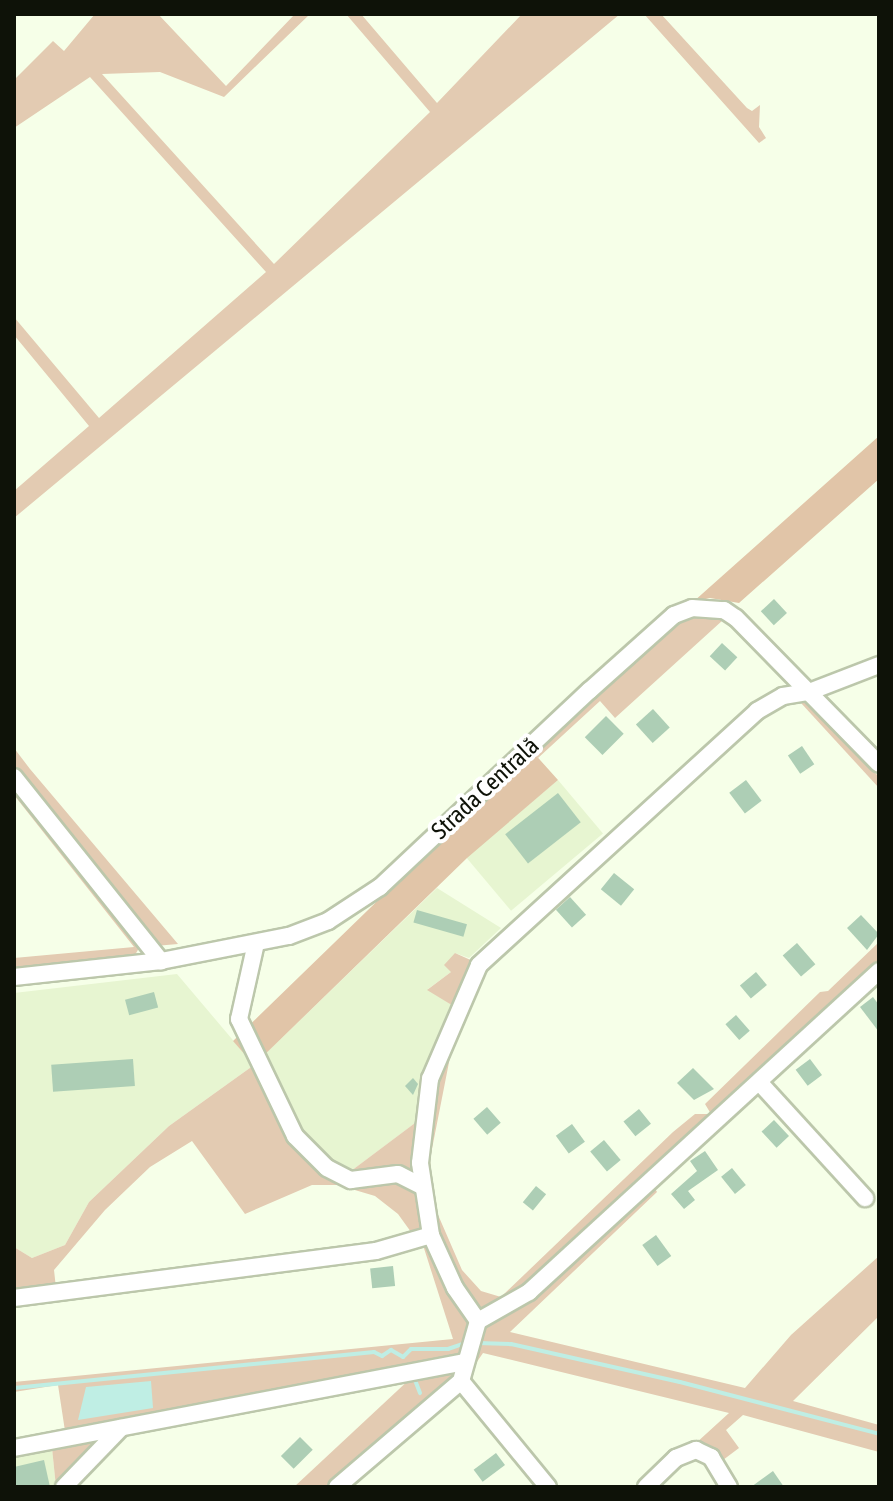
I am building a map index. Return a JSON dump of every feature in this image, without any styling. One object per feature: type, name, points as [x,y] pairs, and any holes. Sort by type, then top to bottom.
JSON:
[{"type":"street","name":"Strada Centrală","points":[[14,977],[161,961],[256,943],[328,921],[380,887],[674,615],[692,608],[724,610],[879,764]]},
{"type":"street","points":[[476,1327],[431,1235],[420,1185],[430,1079],[472,976],[488,953],[757,711],[783,696],[809,692],[879,665]]},
{"type":"street","points":[[14,777],[161,961]]},
{"type":"street","points":[[256,943],[239,1019],[295,1136],[327,1168],[351,1180],[398,1174],[420,1185]]},
{"type":"street","points":[[337,1487],[461,1381],[476,1327],[529,1292],[879,971]]},
{"type":"street","points":[[760,1083],[865,1198]]},
{"type":"street","points":[[14,1298],[376,1251],[431,1235]]},
{"type":"street","points":[[14,1448],[465,1358]]},
{"type":"street","points":[[461,1381],[548,1487]]},
{"type":"street","points":[[64,1487],[121,1428]]},
{"type":"street","points":[[646,1487],[676,1458],[696,1450],[711,1457],[729,1487]]},
{"type":"shaded area","points":[[95,14],[158,14],[226,86],[295,14],[310,14],[224,97],[160,72],[102,74],[274,264],[430,112],[346,14],[361,14],[437,103],[522,14],[620,14],[14,518],[14,491],[89,426],[14,335],[14,317],[99,418],[266,272],[90,77],[14,128],[14,80],[53,41],[64,51]]},
{"type":"shaded area","points":[[644,14],[661,14],[747,108],[752,111],[760,105],[759,127],[766,138],[759,143]]},
{"type":"shaded area","points":[[879,436],[879,479],[739,603],[710,598],[693,602]]},
{"type":"shaded area","points":[[707,615],[723,620],[615,718],[600,701],[538,758],[532,751],[676,623]]},
{"type":"shaded area","points":[[808,702],[879,777],[879,788],[801,703]]},
{"type":"shaded area","points":[[14,748],[178,944],[155,946],[14,770]]},
{"type":"shaded area","points":[[532,751],[558,780],[467,858],[254,1065],[233,1041]]},
{"type":"shaded area","points":[[558,780],[603,834],[511,911],[466,857]]},
{"type":"shaded area","points":[[14,786],[139,948],[135,955],[14,969],[14,958],[134,947],[14,795]]},
{"type":"shaded area","points":[[437,888],[501,928],[469,958],[455,953],[451,972],[428,989],[455,1007],[423,1117],[347,1174],[297,1134],[260,1059]]},
{"type":"shaded area","points":[[879,942],[879,961],[529,1286],[481,1313],[464,1299],[425,1199],[434,1079],[452,1047],[430,1159],[432,1201],[462,1270],[481,1291],[501,1297],[673,1132],[695,1114],[711,1114],[705,1104],[820,992],[828,991]]},
{"type":"shaded area","points":[[455,953],[475,962],[455,1007],[427,990],[451,972],[444,965]]},
{"type":"shaded area","points":[[177,974],[254,1065],[169,1126],[89,1202],[65,1245],[32,1258],[14,1247],[14,993]]},
{"type":"shaded area","points":[[254,1065],[325,1171],[414,1186],[427,1232],[411,1232],[398,1214],[375,1196],[338,1185],[312,1185],[245,1214],[192,1141],[150,1167],[105,1210],[54,1270],[56,1288],[14,1295],[14,1247],[32,1258],[65,1245],[89,1202],[169,1126]]},
{"type":"shaded area","points":[[423,1117],[415,1177],[347,1174]]},
{"type":"shaded area","points":[[654,1187],[657,1192],[510,1332],[745,1388],[791,1335],[879,1256],[879,1316],[793,1401],[879,1425],[879,1452],[743,1415],[726,1430],[739,1448],[719,1463],[695,1444],[729,1413],[483,1353],[468,1375],[484,1321]]},
{"type":"shaded area","points":[[429,1239],[468,1320],[458,1357],[14,1446],[14,1439],[65,1431],[58,1385],[14,1392],[14,1382],[453,1339],[422,1242]]},
{"type":"shaded area","points":[[459,1368],[455,1379],[333,1487],[294,1487],[412,1377]]},
{"type":"shaded area","points":[[97,1435],[102,1440],[62,1487],[56,1487],[52,1448]]},
{"type":"shaded area","points":[[52,1448],[56,1487],[14,1487],[14,1455]]},
{"type":"water","points":[[151,1381],[153,1408],[78,1420],[86,1387]]},
{"type":"building","points":[[774,599],[787,613],[774,625],[761,611]]},
{"type":"building","points":[[722,643],[737,657],[725,670],[710,656]]},
{"type":"building","points":[[653,709],[670,728],[653,743],[636,724]]},
{"type":"building","points":[[606,716],[624,734],[602,755],[585,737]]},
{"type":"building","points":[[802,746],[814,764],[800,774],[788,756]]},
{"type":"building","points":[[746,780],[762,801],[745,813],[729,793]]},
{"type":"building","points":[[558,793],[581,822],[528,863],[505,834]]},
{"type":"building","points":[[614,873],[634,889],[621,906],[601,889]]},
{"type":"building","points":[[570,897],[586,915],[572,928],[556,910]]},
{"type":"building","points":[[417,910],[467,924],[463,937],[413,922]]},
{"type":"building","points":[[861,915],[879,934],[867,950],[847,928]]},
{"type":"building","points":[[797,943],[815,964],[801,977],[783,955]]},
{"type":"building","points":[[756,972],[767,985],[751,999],[740,985]]},
{"type":"building","points":[[154,992],[158,1007],[129,1015],[125,1000]]},
{"type":"building","points":[[873,997],[879,1005],[879,1032],[860,1007]]},
{"type":"building","points":[[736,1015],[750,1031],[739,1040],[725,1024]]},
{"type":"building","points":[[133,1059],[135,1086],[53,1092],[51,1065]]},
{"type":"building","points":[[810,1059],[822,1075],[808,1086],[796,1070]]},
{"type":"building","points":[[693,1068],[714,1089],[694,1100],[677,1083]]},
{"type":"building","points":[[413,1078],[418,1084],[413,1095],[405,1086]]},
{"type":"building","points":[[487,1107],[501,1123],[487,1135],[473,1119]]},
{"type":"building","points":[[639,1109],[651,1124],[635,1136],[623,1122]]},
{"type":"building","points":[[774,1120],[789,1136],[777,1148],[762,1132]]},
{"type":"building","points":[[572,1124],[585,1142],[569,1154],[556,1136]]},
{"type":"building","points":[[604,1140],[621,1160],[607,1171],[590,1152]]},
{"type":"building","points":[[705,1151],[718,1170],[688,1191],[695,1200],[684,1209],[671,1194],[697,1171],[690,1161]]},
{"type":"building","points":[[732,1168],[746,1185],[735,1194],[721,1177]]},
{"type":"building","points":[[536,1186],[546,1194],[533,1211],[523,1202]]},
{"type":"building","points":[[656,1235],[671,1256],[658,1266],[642,1245]]},
{"type":"building","points":[[393,1266],[395,1286],[372,1288],[370,1268]]},
{"type":"building","points":[[300,1437],[313,1450],[294,1469],[281,1456]]},
{"type":"building","points":[[496,1453],[505,1465],[483,1482],[474,1470]]},
{"type":"building","points":[[44,1460],[50,1487],[14,1487],[14,1467]]},
{"type":"building","points":[[773,1471],[784,1487],[751,1487]]},
{"type":"waterway","points":[[14,1388],[374,1352],[382,1356],[391,1350],[403,1357],[411,1349],[448,1349],[465,1343]]},
{"type":"waterway","points":[[478,1343],[511,1344],[680,1382],[879,1434]]},
{"type":"waterway","points":[[415,1380],[420,1393]]}]
